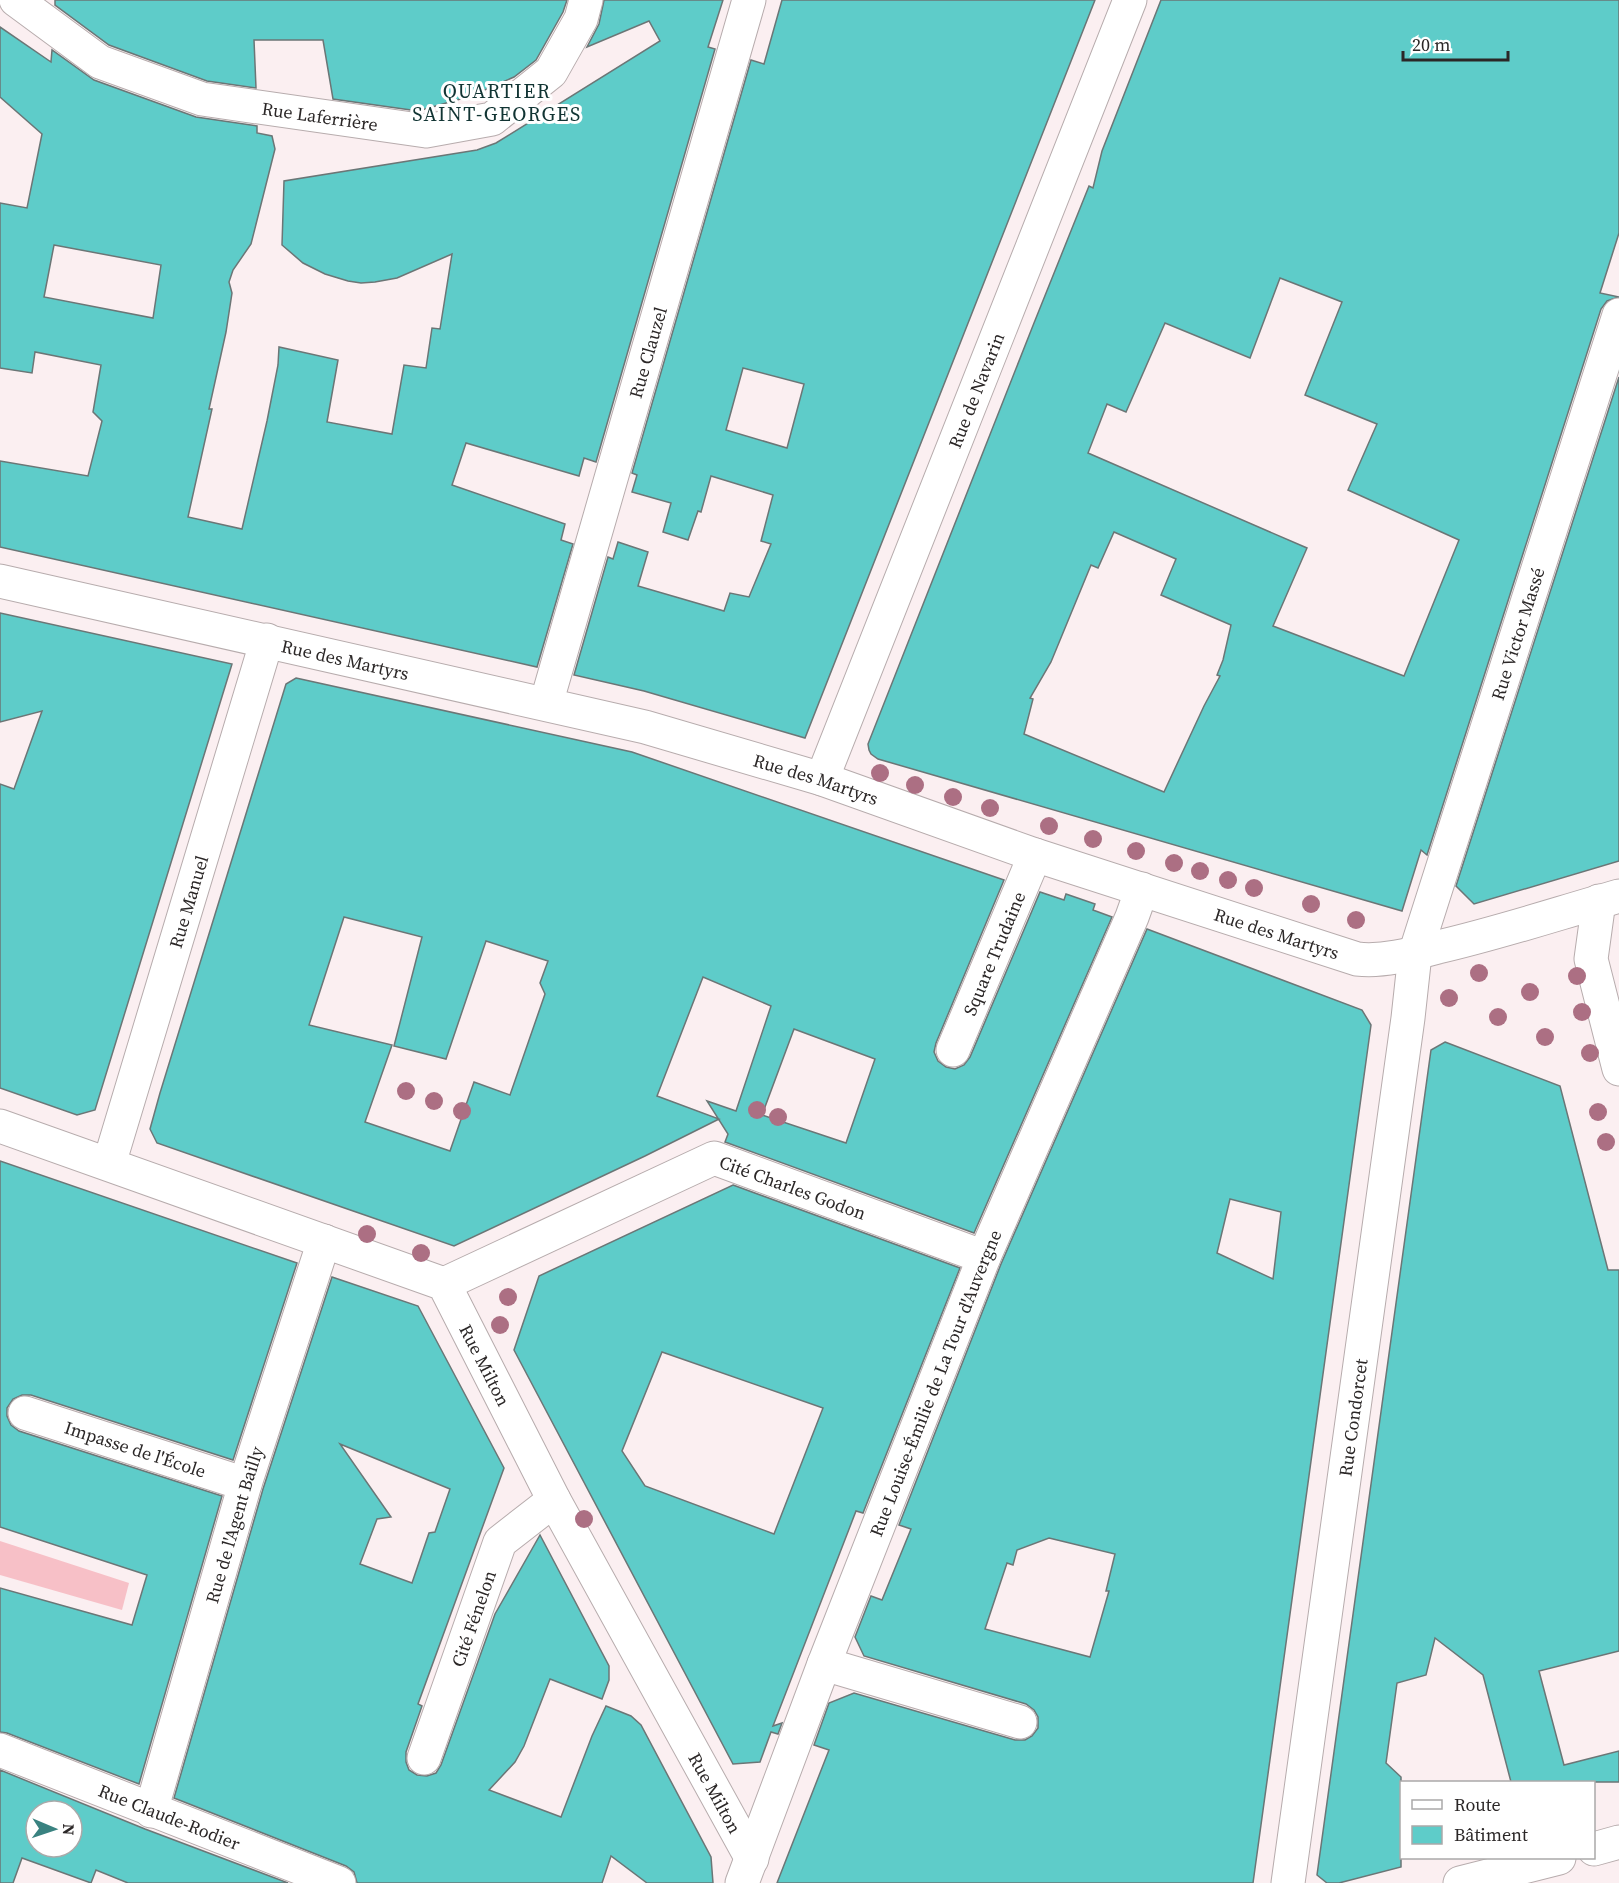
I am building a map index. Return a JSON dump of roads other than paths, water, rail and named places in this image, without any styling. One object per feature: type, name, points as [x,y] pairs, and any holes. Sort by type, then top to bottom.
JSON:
[{"type":"street","name":"Rue Laferrière","points":[[16,0],[100,62],[202,99],[426,131],[492,119],[551,72],[581,19],[586,0]]},
{"type":"street","name":"Rue Clauzel","points":[[546,704],[749,0]]},
{"type":"street","name":"Rue de Navarin","points":[[822,778],[1130,0]]},
{"type":"street","name":"Rue Victor Massé","points":[[1415,954],[1619,315]]},
{"type":"street","name":"Rue des Martyrs","points":[[0,581],[645,727],[822,778],[1035,855],[1357,959],[1368,960],[1415,954],[1471,940],[1609,899]]},
{"type":"street","name":"Rue Manuel","points":[[109,1164],[267,640]]},
{"type":"street","name":"Square Trudaine","points":[[953,1050],[1035,855]]},
{"type":"street","name":"Rue Louise-Émilie de La Tour d'Auvergne","points":[[747,1871],[824,1664],[984,1257],[1132,917],[1142,889]]},
{"type":"street","points":[[1609,899],[1619,933]]},
{"type":"street","points":[[1609,899],[1591,959],[1619,1069]]},
{"type":"street","name":"Rue Condorcet","points":[[1287,1883],[1408,1018],[1415,954]]},
{"type":"street","points":[[0,1126],[444,1284]]},
{"type":"street","name":"Cité Charles Godon","points":[[444,1284],[714,1158],[984,1257]]},
{"type":"street","name":"Rue de l'Agent Bailly","points":[[150,1810],[245,1484],[324,1241]]},
{"type":"street","name":"Rue Milton","points":[[444,1284],[747,1871]]},
{"type":"street","name":"Impasse de l'École","points":[[25,1413],[245,1484]]},
{"type":"street","name":"Cité Fénelon","points":[[424,1758],[500,1542],[554,1500]]},
{"type":"street","points":[[824,1664],[1020,1722]]},
{"type":"street","name":"Rue Claude-Rodier","points":[[0,1750],[339,1883]]},
{"type":"street","points":[[1595,1848],[1619,1842]]},
{"type":"street","points":[[1460,1883],[1551,1859]]},
{"type":"district","name":"QUARTIER SAINT-GEORGES","points":[[497,102]]}]
